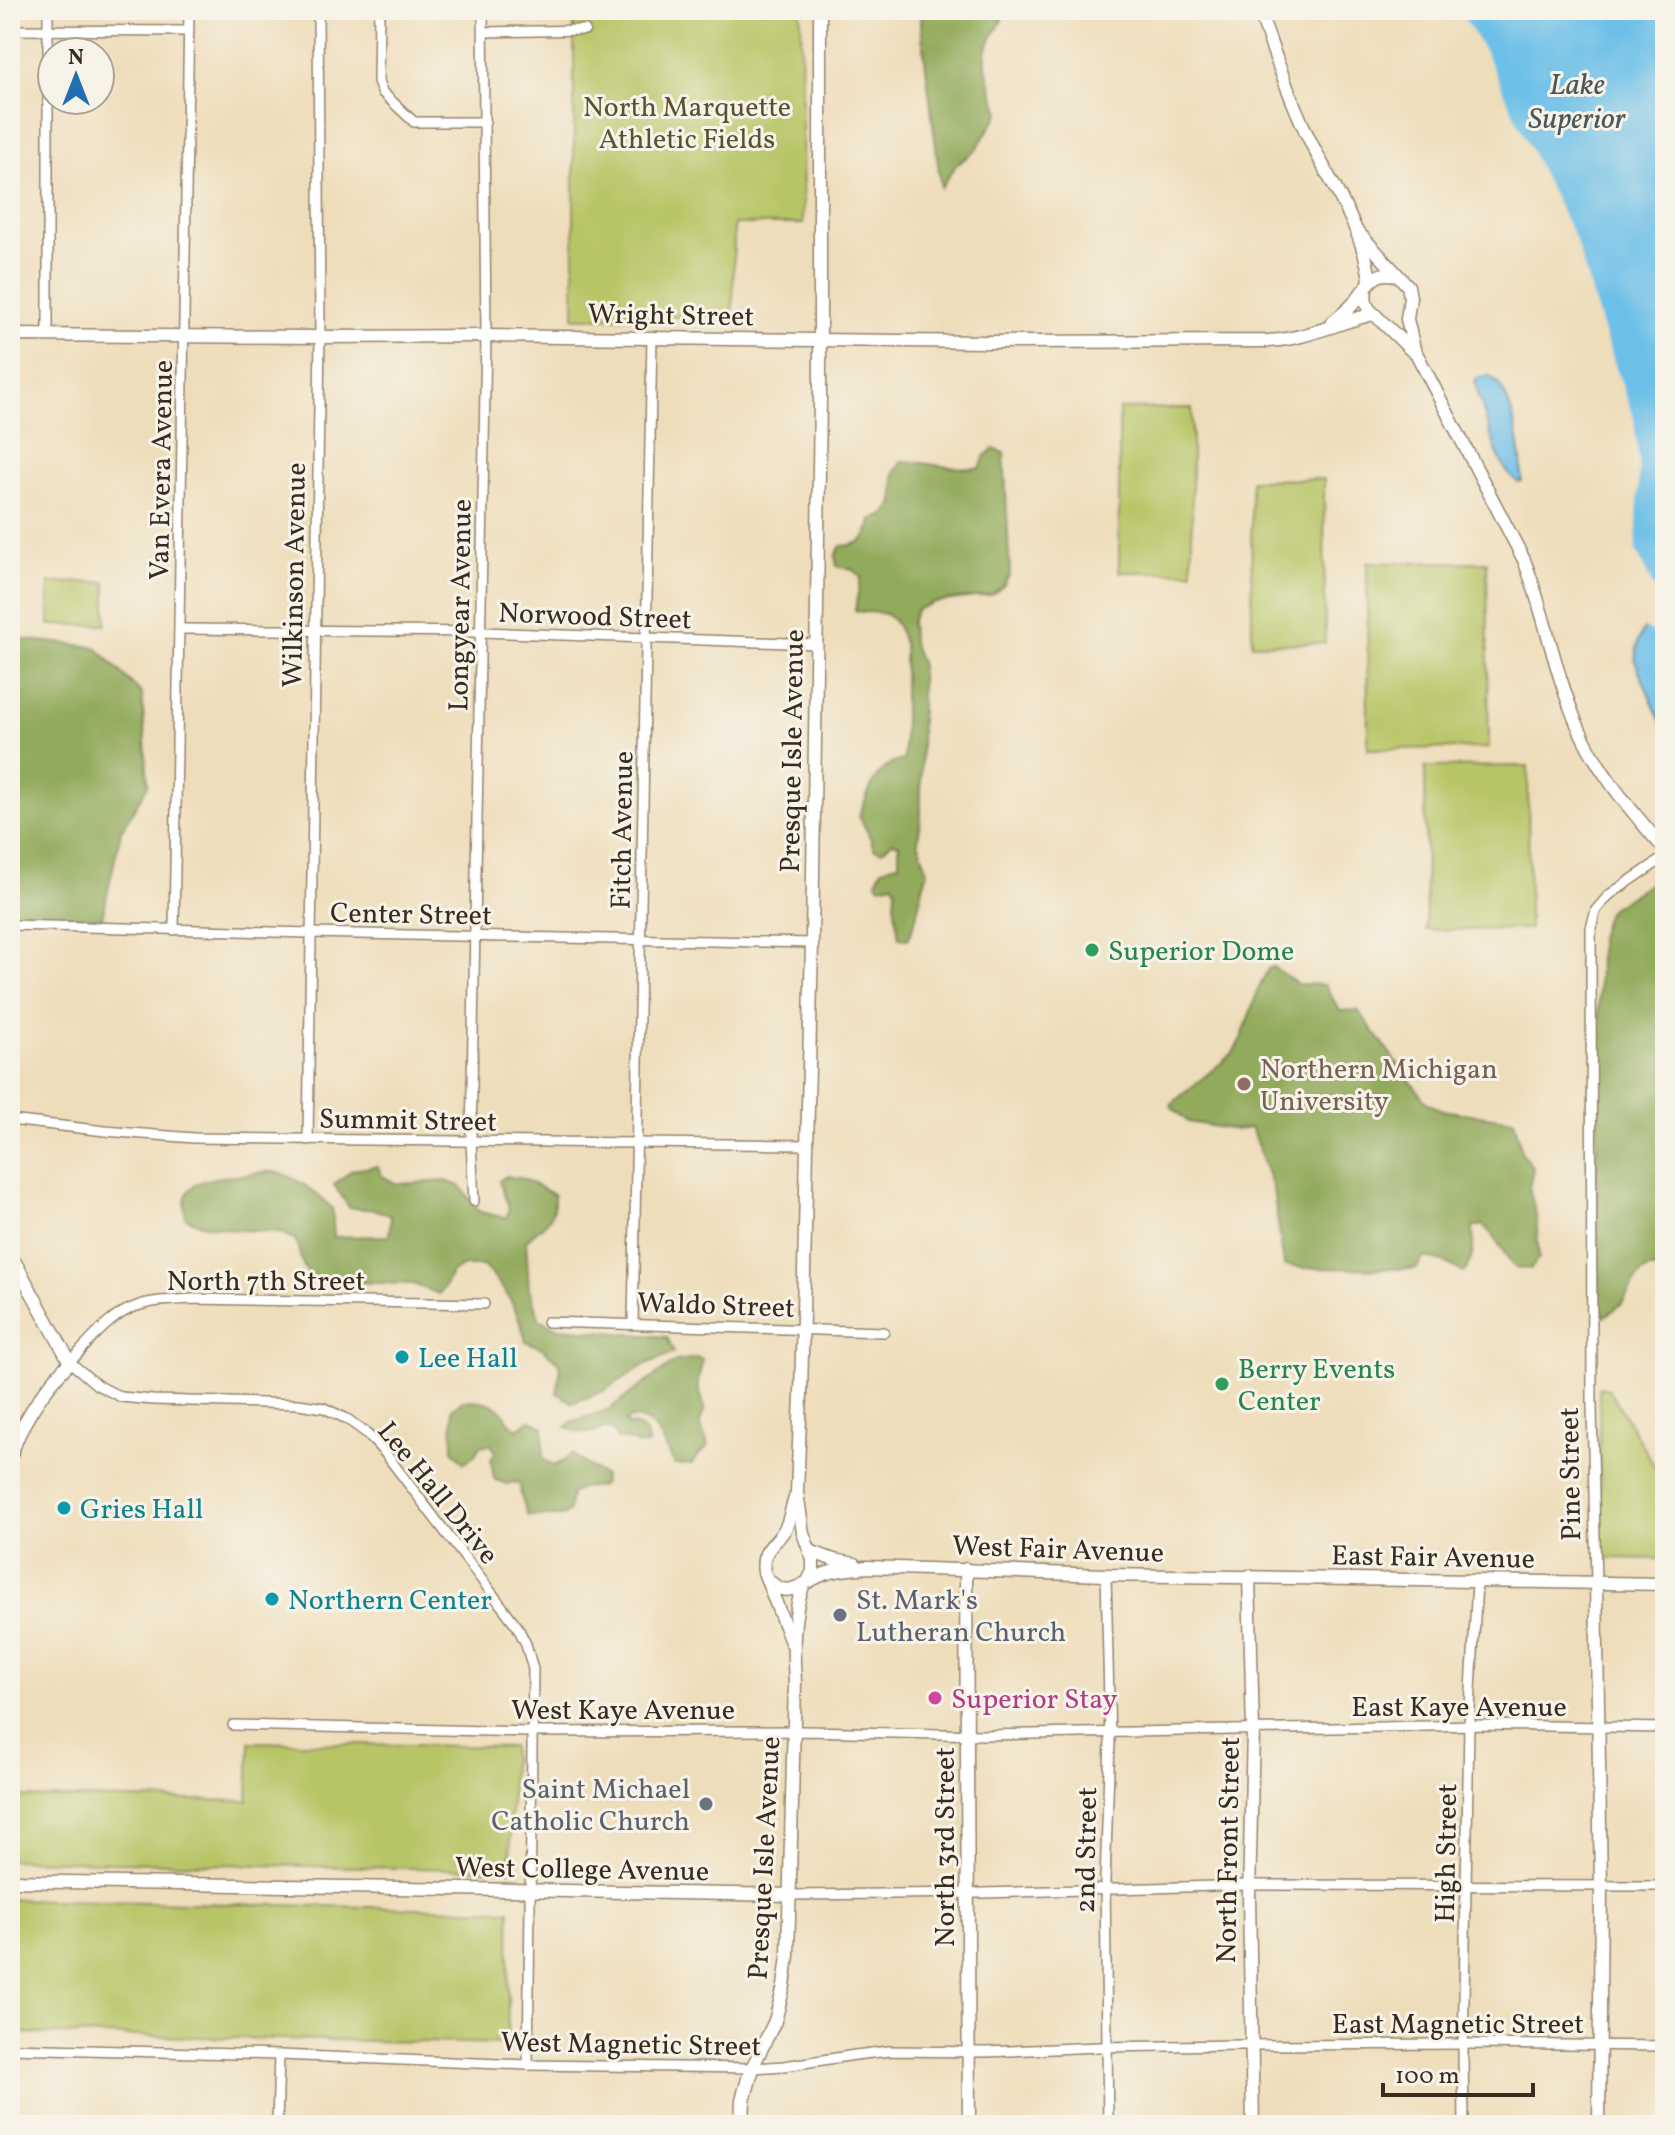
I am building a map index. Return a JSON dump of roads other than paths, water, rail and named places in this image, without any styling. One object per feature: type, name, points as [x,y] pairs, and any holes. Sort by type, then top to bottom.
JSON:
[{"type":"main road","points":[[742,2125],[743,2100],[752,2068]]},
{"type":"street","points":[[48,10],[48,335]]},
{"type":"street","name":"Van Evera Avenue","points":[[174,930],[189,10]]},
{"type":"street","name":"Wilkinson Avenue","points":[[308,1140],[320,337],[318,10]]},
{"type":"street","points":[[379,10],[378,82],[382,92],[414,122],[485,122]]},
{"type":"street","name":"Longyear Avenue","points":[[474,1201],[471,1141],[486,336],[483,10]]},
{"type":"street","name":"Presque Isle Avenue","points":[[752,2068],[775,2021],[788,1956],[795,1682],[792,1645],[798,1597],[814,1566],[797,1492],[817,644],[821,340],[820,10]]},
{"type":"street","points":[[1259,10],[1305,131],[1356,230],[1368,261],[1365,302],[1416,356]]},
{"type":"street","points":[[10,30],[189,31]]},
{"type":"street","points":[[484,32],[585,30]]},
{"type":"street","points":[[1356,230],[1408,286],[1408,325],[1416,356],[1524,560],[1567,696],[1587,745],[1620,798],[1665,850]]},
{"type":"street","points":[[1368,283],[1384,273],[1398,276]]},
{"type":"street","name":"Wright Street","points":[[1328,327],[1352,305],[1368,283]]},
{"type":"street","name":"Wright Street","points":[[10,335],[1283,341],[1376,315],[1395,317],[1405,310],[1409,301]]},
{"type":"street","name":"Fitch Avenue","points":[[633,1324],[652,337]]},
{"type":"street","name":"Norwood Street","points":[[180,629],[481,632],[817,644]]},
{"type":"street","name":"Pine Street","points":[[1599,2125],[1601,1887],[1592,1407],[1591,928],[1596,910],[1609,895],[1665,857]]},
{"type":"street","name":"Center Street","points":[[10,925],[812,943]]},
{"type":"street","name":"Summit Street","points":[[10,1120],[181,1137],[806,1145]]},
{"type":"street","points":[[10,1257],[70,1362],[40,1397],[17,1435],[10,1458]]},
{"type":"street","name":"North 7th Street","points":[[70,1362],[110,1321],[135,1306],[164,1300],[484,1304]]},
{"type":"street","name":"Waldo Street","points":[[547,1322],[884,1332]]},
{"type":"street","name":"Lee Hall Drive","points":[[70,1362],[97,1385],[121,1397],[299,1404],[324,1408],[347,1419],[385,1453],[517,1626],[533,1669],[528,2065]]},
{"type":"street","name":"Presque Isle Avenue","points":[[792,1645],[763,1561],[770,1546],[784,1531],[797,1492]]},
{"type":"street","name":"West Fair Avenue","points":[[770,1546],[791,1539],[808,1550],[834,1560],[866,1567]]},
{"type":"street","name":"West Fair Avenue","points":[[766,1577],[783,1590],[794,1589],[827,1573],[866,1567],[1249,1576]]},
{"type":"street","name":"North 3rd Street","points":[[966,1569],[969,2125]]},
{"type":"street","name":"2nd Street","points":[[1106,1575],[1110,1732],[1106,1890],[1108,2125]]},
{"type":"street","name":"East Fair Avenue","points":[[1249,1576],[1665,1584]]},
{"type":"street","name":"North Front Street","points":[[1249,1576],[1253,1731],[1249,1885],[1253,2125]]},
{"type":"street","name":"High Street","points":[[1464,2125],[1469,1726],[1477,1582]]},
{"type":"street","name":"West Kaye Avenue","points":[[233,1725],[532,1732],[967,1734],[1253,1731]]},
{"type":"street","name":"East Kaye Avenue","points":[[1253,1731],[1469,1726],[1665,1728]]},
{"type":"street","name":"West College Avenue","points":[[10,1881],[791,1895],[1249,1885],[1665,1886]]},
{"type":"street","name":"East Magnetic Street","points":[[1251,2045],[1665,2046]]},
{"type":"street","name":"West Magnetic Street","points":[[10,2048],[528,2065],[752,2068],[889,2051],[1251,2045]]},
{"type":"street","points":[[277,2125],[279,2055]]},
{"type":"water","name":"Lake Superior","points":[[1430,10],[1665,10],[1665,732],[1635,661],[1638,641],[1647,623],[1603,376],[1464,53]]},
{"type":"water","points":[[1487,375],[1496,381],[1503,392],[1514,422],[1522,470],[1522,481],[1519,482],[1511,477],[1498,454],[1475,384],[1477,378]]},
{"type":"place","name":"Superior Dome","points":[[1092,950]]},
{"type":"place","name":"Northern Michigan University","points":[[1244,1084]]},
{"type":"place","name":"Lee Hall","points":[[402,1357]]},
{"type":"place","name":"Berry Events Center","points":[[1222,1384]]},
{"type":"place","name":"Gries Hall","points":[[64,1508]]},
{"type":"place","name":"Northern Center","points":[[272,1599]]},
{"type":"place","name":"St. Mark's Lutheran Church","points":[[840,1615]]},
{"type":"place","name":"Superior Stay","points":[[935,1698]]},
{"type":"place","name":"Saint Michael Catholic Church","points":[[706,1804]]},
{"type":"park label","name":"North Marquette Athletic Fields","points":[[687,122]]}]
